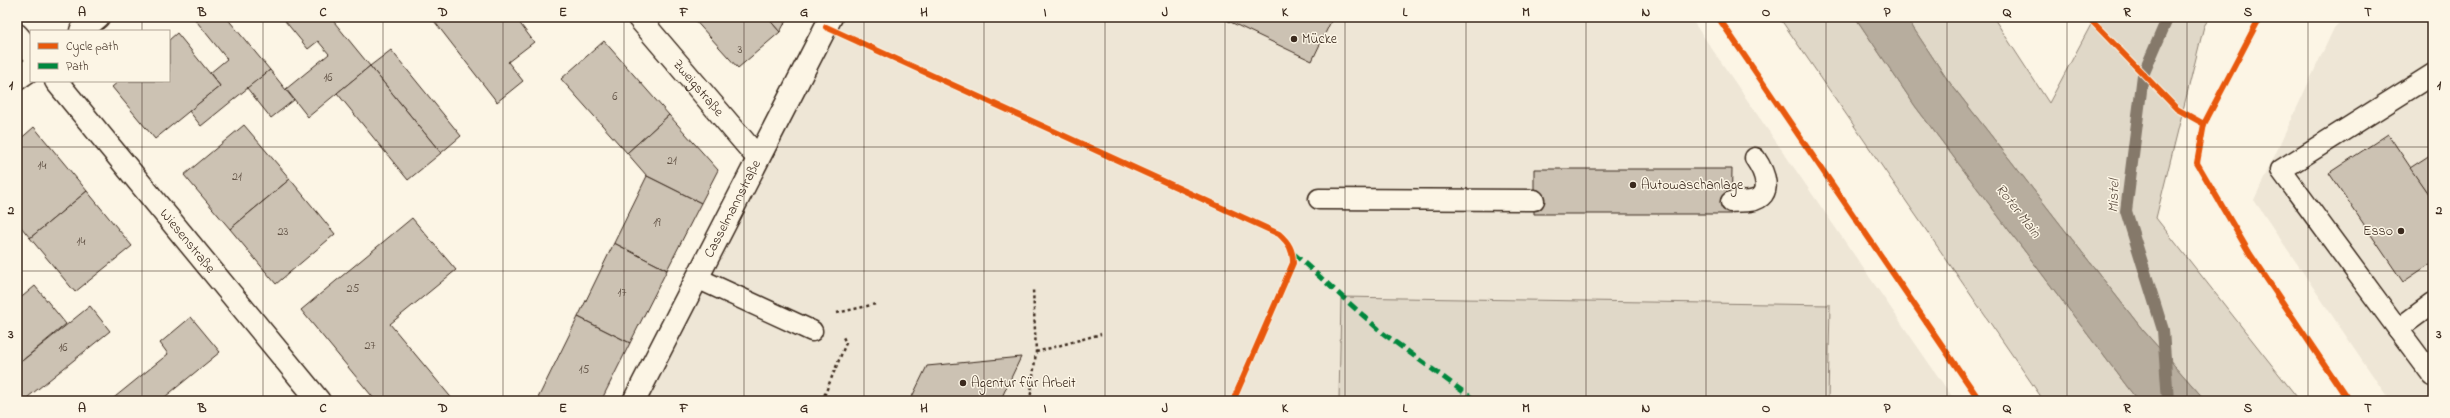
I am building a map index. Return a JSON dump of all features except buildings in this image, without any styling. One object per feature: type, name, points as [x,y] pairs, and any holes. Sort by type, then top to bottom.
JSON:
[{"type":"street","points":[[82,30],[98,17]]},
{"type":"street","name":"Zweigstraße","points":[[638,17],[758,158]]},
{"type":"street","name":"Casselmannstraße","points":[[634,401],[832,17]]},
{"type":"street","points":[[17,35],[30,50]]},
{"type":"street","points":[[17,79],[30,70]]},
{"type":"street","name":"Wiesenstraße","points":[[57,82],[318,401]]},
{"type":"lane","points":[[2433,74],[2281,170],[2433,376]]},
{"type":"lane","points":[[1731,202],[1752,201],[1760,197],[1765,190],[1765,174],[1755,158]]},
{"type":"lane","points":[[1319,199],[1534,200]]},
{"type":"lane","points":[[697,278],[812,331]]},
{"type":"lane","points":[[2398,328],[2433,303]]},
{"type":"path","points":[[1030,401],[1036,352],[1033,289]]},
{"type":"path","points":[[1036,352],[1101,334]]},
{"type":"shaded area","points":[[831,17],[1690,17],[1955,401],[635,401]]},
{"type":"shaded area","points":[[1779,17],[1855,17],[1915,106],[2138,401],[2044,401]]},
{"type":"shaded area","points":[[1906,17],[1993,17],[2049,103],[2095,17],[2210,17],[2204,26],[2156,218],[2300,401],[2206,401],[2142,329],[1947,79]]},
{"type":"shaded area","points":[[2345,17],[2433,17],[2433,401],[2390,401],[2254,200],[2334,28]]},
{"type":"shaded area","points":[[1341,297],[1830,305],[1828,401],[1339,401]]},
{"type":"water","name":"Roter Main","points":[[1855,17],[1906,17],[1947,79],[2142,329],[2206,401],[2138,401],[1915,106]]},
{"type":"waterway","name":"Mistel","points":[[2168,17],[2143,75],[2126,211],[2163,330],[2168,401]]},
{"type":"marked path","points":[[1293,253],[1384,334],[1476,401]]},
{"type":"cycle path","points":[[1718,17],[1980,401]]},
{"type":"cycle path","points":[[2088,17],[2177,109],[2204,124],[2197,163],[2250,254],[2349,401]]},
{"type":"cycle path","points":[[2204,124],[2260,17]]},
{"type":"cycle path","points":[[826,27],[1279,234],[1290,247],[1293,263],[1233,401]]},
{"type":"place","name":"Mücke","points":[[1294,39]]},
{"type":"place","name":"Autowaschanlage","points":[[1633,185]]},
{"type":"place","name":"Esso","points":[[2401,231]]},
{"type":"place","name":"Agentur für Arbeit","points":[[963,383]]}]
